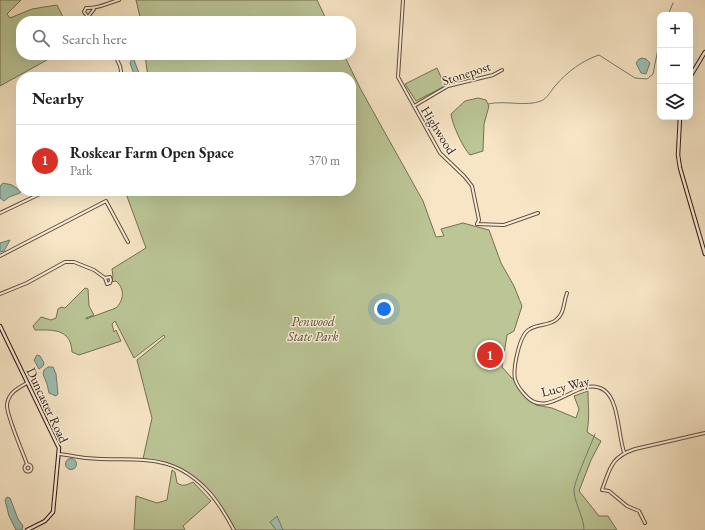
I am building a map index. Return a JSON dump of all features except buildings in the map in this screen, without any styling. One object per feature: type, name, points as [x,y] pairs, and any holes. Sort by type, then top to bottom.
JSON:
[{"type":"street","points":[[89,16],[94,9],[108,2],[119,0]]},
{"type":"street","name":"Highwood","points":[[403,0],[398,77],[440,153],[464,176],[472,186],[479,220],[477,224],[504,225],[538,213]]},
{"type":"street","points":[[87,16],[84,12],[86,8],[94,9]]},
{"type":"street","points":[[693,72],[705,52]]},
{"type":"street","points":[[117,60],[121,72]]},
{"type":"street","name":"Stonepost","points":[[414,106],[448,86],[493,75],[502,70]]},
{"type":"street","points":[[680,120],[678,150],[680,168],[705,254]]},
{"type":"street","points":[[0,213],[36,196]]},
{"type":"street","points":[[0,256],[106,201],[128,242]]},
{"type":"street","points":[[0,294],[27,283],[65,262],[79,264],[97,272],[105,278]]},
{"type":"street","name":"Lucy Way","points":[[567,293],[564,308],[556,320],[529,329],[523,334],[520,340],[515,373],[516,380],[519,388],[528,398],[541,403],[550,402],[587,387],[596,387],[604,390],[614,403],[624,452]]},
{"type":"street","name":"Duncaster Road","points":[[0,326],[57,443],[59,454],[53,512],[45,520],[27,530]]},
{"type":"street","points":[[27,383],[10,394],[6,406],[27,464]]},
{"type":"street","points":[[645,523],[638,511],[627,506],[609,491],[602,490],[611,465],[624,452],[705,433]]},
{"type":"street","points":[[59,454],[87,458],[142,459],[172,465],[192,477],[209,492],[234,530]]},
{"type":"green space","points":[[0,0],[21,0],[7,14],[10,18],[32,9],[57,5],[62,16],[16,16],[16,60],[47,60],[25,72],[16,72],[16,77],[0,86]]},
{"type":"green space","points":[[136,0],[317,0],[325,16],[140,16]]},
{"type":"green space","name":"Penwood State Park","points":[[146,60],[346,60],[352,72],[147,72]]},
{"type":"green space","points":[[437,68],[445,86],[416,101],[405,84]]},
{"type":"green space","name":"Penwood State Park","points":[[356,80],[423,201],[436,237],[444,236],[441,229],[463,223],[489,230],[501,263],[514,286],[522,306],[514,331],[507,335],[502,367],[536,405],[552,408],[576,418],[579,409],[574,396],[588,391],[589,416],[587,432],[601,441],[591,460],[579,491],[599,516],[608,516],[617,530],[234,530],[216,503],[197,482],[174,467],[160,462],[143,459],[152,418],[137,360],[165,337],[164,335],[134,358],[115,321],[112,324],[114,332],[116,330],[121,341],[79,355],[72,352],[71,344],[64,334],[48,330],[35,330],[33,326],[41,317],[51,320],[56,318],[58,309],[61,307],[65,308],[85,288],[88,289],[89,306],[94,315],[86,319],[116,308],[121,302],[122,291],[121,287],[116,281],[111,282],[113,276],[112,269],[146,248],[127,196],[356,196]]},
{"type":"green space","points":[[478,98],[486,100],[489,106],[484,124],[483,151],[470,155],[458,136],[451,114],[465,101]]},
{"type":"green space","points":[[172,470],[175,472],[177,483],[185,485],[193,482],[211,501],[183,526],[185,530],[134,530],[136,496],[157,503],[167,500]]},
{"type":"shaded area","points":[[642,58],[646,59],[650,63],[646,74],[641,73],[636,63]]},
{"type":"shaded area","points":[[132,60],[134,60],[139,72],[133,72],[130,63]]},
{"type":"shaded area","points":[[3,183],[12,185],[16,188],[16,194],[4,201],[0,198],[0,186]]},
{"type":"shaded area","points":[[10,240],[4,251],[0,252],[0,243]]},
{"type":"shaded area","points":[[37,355],[40,356],[44,363],[39,369],[34,360]]},
{"type":"shaded area","points":[[48,367],[53,367],[56,374],[58,394],[56,396],[49,393],[43,374],[44,370]]},
{"type":"shaded area","points":[[71,458],[75,460],[77,464],[75,468],[71,470],[67,468],[65,464],[67,460]]},
{"type":"shaded area","points":[[7,497],[10,498],[18,519],[23,526],[22,530],[16,530],[9,516],[5,500]]},
{"type":"shaded area","points":[[277,516],[283,530],[276,530],[270,522]]},
{"type":"waterway","points":[[669,12],[673,3]]},
{"type":"waterway","points":[[488,104],[535,103],[541,101],[570,71],[581,63],[599,55],[635,78],[647,79],[653,74],[658,48]]},
{"type":"waterway","points":[[584,530],[583,520],[576,501],[574,487],[595,434]]},
{"type":"place","name":"Roskear Farm Open Space","points":[[490,355]]}]
